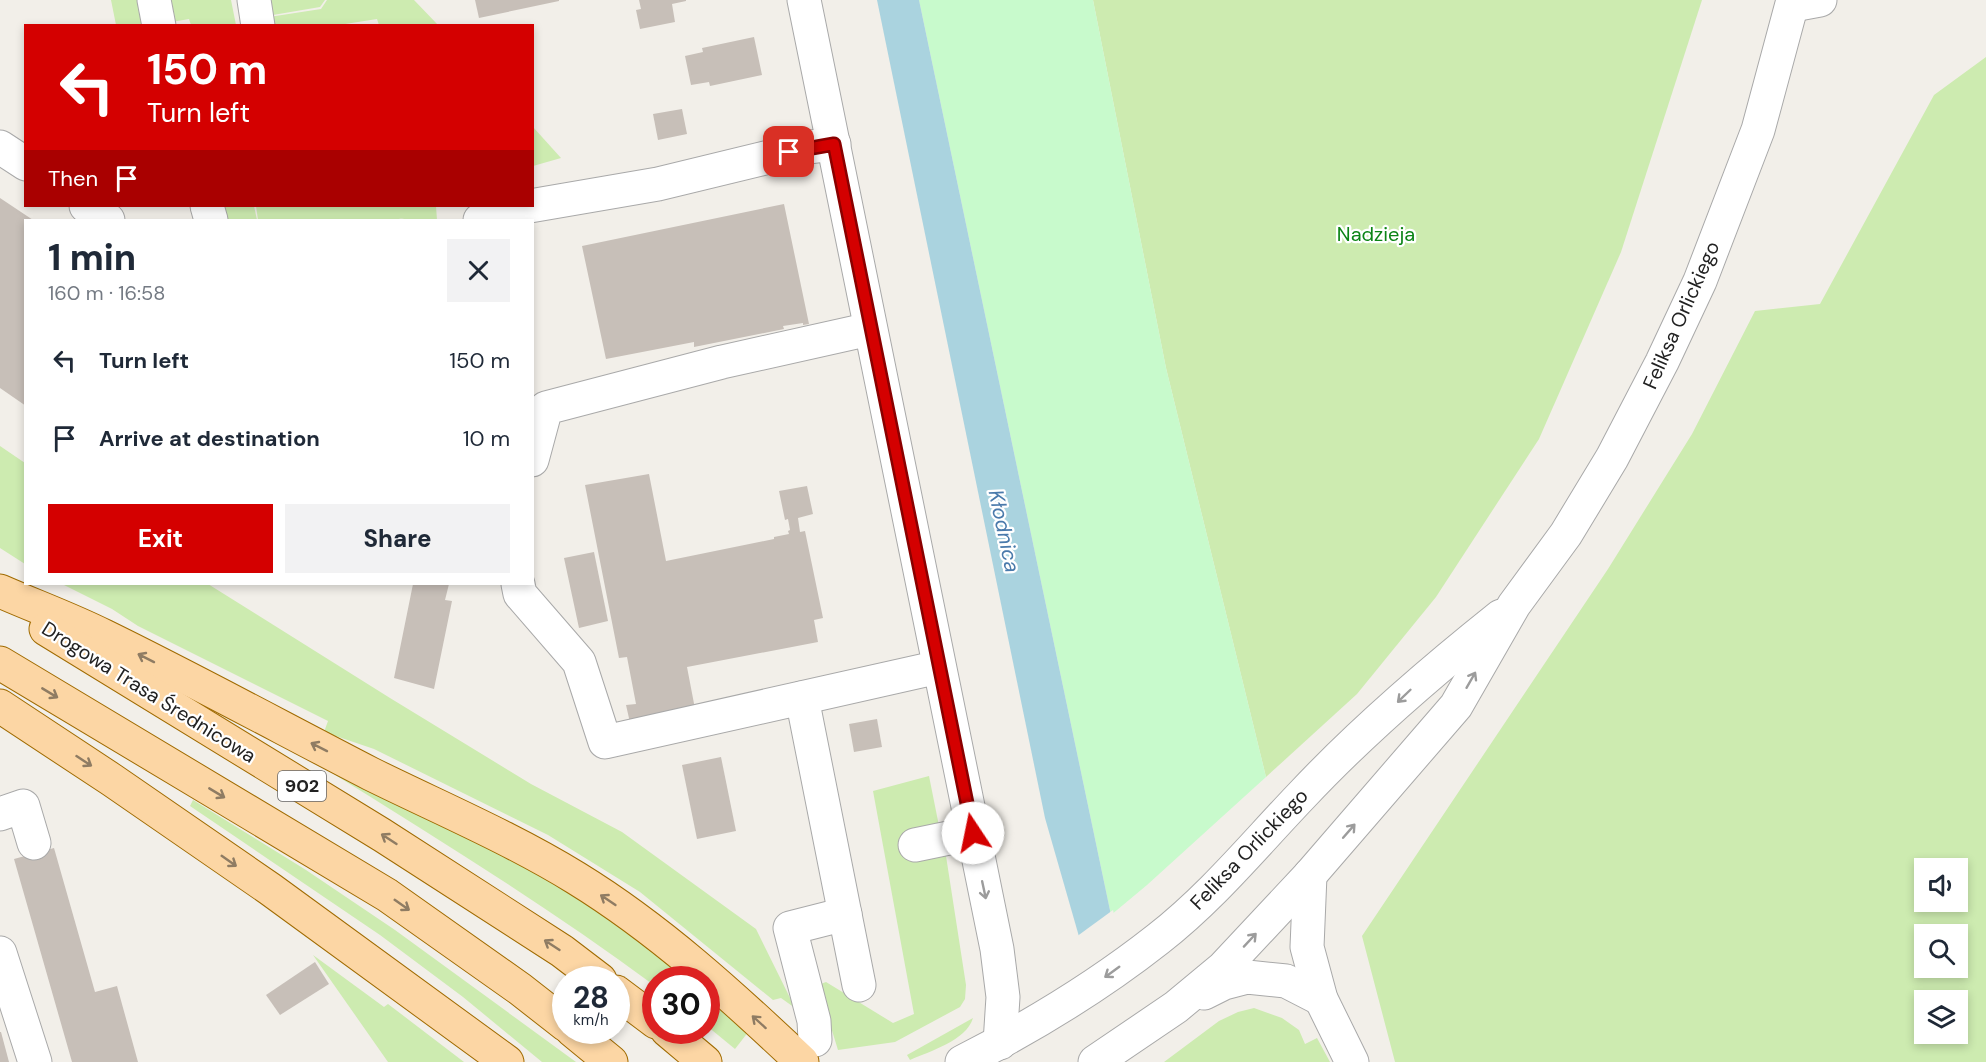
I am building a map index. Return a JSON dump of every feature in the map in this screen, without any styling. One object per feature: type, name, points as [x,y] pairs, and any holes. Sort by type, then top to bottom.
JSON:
[{"type":"main road","points":[[0,591],[101,635],[371,774],[526,850],[576,878],[621,909],[736,1001],[809,1051]]},
{"type":"main road","name":"Drogowa Trasa Średnicowa","points":[[0,601],[382,835],[582,966]]},
{"type":"main road","name":"902","points":[[0,663],[387,895],[552,1014]]},
{"type":"main road","points":[[0,706],[270,889],[507,1062]]},
{"type":"main road","points":[[380,971],[480,1062]]},
{"type":"main road","points":[[590,1044],[612,1062]]},
{"type":"main road","points":[[684,1044],[705,1062]]},
{"type":"street","points":[[154,0],[159,24]]},
{"type":"street","points":[[254,0],[258,24]]},
{"type":"street","points":[[804,0],[996,949],[1003,997],[1000,1043]]},
{"type":"street","name":"Feliksa Orlickiego","points":[[1095,1062],[1176,1007],[1223,968],[1310,875],[1456,706],[1514,605],[1566,534],[1612,458],[1662,362],[1700,281],[1758,130],[1802,2]]},
{"type":"street","points":[[534,205],[658,184],[810,147],[834,144]]},
{"type":"street","points":[[0,147],[24,163]]},
{"type":"street","points":[[88,207],[106,219]]},
{"type":"street","points":[[482,219],[524,207]]},
{"type":"street","points":[[534,453],[546,408],[722,362],[870,329]]},
{"type":"street","points":[[518,585],[520,594],[579,662],[605,742],[939,668]]},
{"type":"street","name":"Feliksa Orlickiego","points":[[962,1062],[1046,1016],[1159,938],[1238,866],[1303,794],[1424,678],[1514,605]]},
{"type":"street","points":[[802,698],[859,985]]},
{"type":"street","points":[[0,814],[23,806],[34,843]]},
{"type":"street","points":[[915,845],[973,833]]},
{"type":"street","points":[[1310,875],[1307,947],[1321,999],[1352,1062]]},
{"type":"street","points":[[809,1051],[814,1021],[790,928],[845,914]]},
{"type":"street","points":[[0,952],[35,1062]]},
{"type":"street","points":[[1176,1007],[1224,983],[1247,976],[1286,981],[1321,999]]},
{"type":"green space","points":[[111,0],[146,0],[152,24],[116,24]]},
{"type":"green space","points":[[161,0],[231,0],[236,24],[191,24],[189,19],[166,23]]},
{"type":"green space","points":[[268,0],[325,0],[320,7],[267,16]]},
{"type":"green space","points":[[327,0],[414,0],[437,24],[379,24],[377,19],[345,24],[271,24],[269,17],[321,9]]},
{"type":"green space","points":[[919,0],[1093,0],[1166,368],[1266,777],[1111,915]]},
{"type":"green space","name":"Nadzieja","points":[[1093,0],[1702,0],[1621,252],[1539,439],[1436,597],[1357,694],[1266,777],[1166,368]]},
{"type":"green space","points":[[1986,57],[1986,1062],[1395,1062],[1362,936],[1608,569],[1692,434],[1755,311],[1820,304],[1934,95]]},
{"type":"green space","points":[[534,128],[561,158],[534,166]]},
{"type":"green space","points":[[222,207],[254,207],[257,219],[225,219]]},
{"type":"green space","points":[[256,207],[436,207],[437,219],[400,219],[404,218],[258,219]]},
{"type":"green space","points":[[0,446],[24,462],[24,563],[0,548]]},
{"type":"green space","points":[[64,585],[210,585],[531,784],[622,832],[756,929],[795,1008],[781,998],[773,1000],[640,892],[548,835],[374,749],[324,732],[328,721],[138,626],[112,609]]},
{"type":"green space","points":[[324,768],[520,864],[589,905],[637,938],[671,966],[642,966],[642,977],[630,966],[450,847]]},
{"type":"green space","points":[[929,776],[939,826],[910,830],[914,861],[946,856],[966,985],[965,999],[960,1007],[895,1042],[838,1050],[818,985],[826,982],[893,1023],[914,1014],[873,791]]},
{"type":"green space","points":[[193,800],[306,870],[395,930],[576,1062],[542,1062],[463,997],[380,935],[190,806]]},
{"type":"green space","points":[[313,955],[384,1007],[388,1004],[464,1062],[388,1062]]},
{"type":"green space","points":[[720,1007],[749,1031],[735,1049],[720,1037]]},
{"type":"green space","points":[[1254,1008],[1282,1018],[1299,1030],[1305,1044],[1317,1038],[1330,1062],[1164,1062],[1219,1021],[1238,1012]]},
{"type":"green space","points":[[973,1018],[963,1033],[955,1039],[910,1060],[907,1055]]},
{"type":"water","name":"Kłodnica","points":[[877,0],[919,0],[1111,915],[1115,1062],[1045,818]]},
{"type":"pier","points":[[1113,910],[1148,1062],[1112,1062],[1076,937]]},
{"type":"building","points":[[475,0],[559,0],[559,1],[479,18]]},
{"type":"building","points":[[639,0],[686,1],[672,4],[675,22],[640,29],[636,10],[641,9]]},
{"type":"building","points":[[754,37],[762,75],[710,86],[709,82],[691,85],[685,56],[703,52],[702,48]]},
{"type":"building","points":[[682,109],[687,134],[658,140],[653,114]]},
{"type":"building","points":[[0,198],[32,219],[24,219],[24,405],[0,388]]},
{"type":"building","points":[[784,204],[809,324],[783,326],[784,329],[694,347],[694,342],[606,359],[582,246]]},
{"type":"building","points":[[649,474],[666,561],[789,534],[788,519],[785,520],[779,491],[807,486],[813,514],[798,518],[800,532],[805,531],[823,618],[814,620],[818,642],[687,667],[696,714],[631,727],[626,705],[636,704],[627,657],[619,658],[585,485]]},
{"type":"building","points":[[594,552],[608,621],[579,628],[564,558]]},
{"type":"building","points":[[413,585],[449,585],[445,600],[452,601],[434,689],[394,678]]},
{"type":"building","points":[[877,719],[882,747],[854,752],[849,724]]},
{"type":"building","points":[[721,757],[736,831],[697,839],[682,765]]},
{"type":"building","points":[[54,848],[95,992],[117,986],[138,1062],[72,1062],[14,859]]},
{"type":"building","points":[[315,962],[329,984],[280,1015],[266,995]]},
{"type":"building","points":[[1,1032],[9,1062],[0,1062]]},
{"type":"route","points":[[789,152],[834,144],[973,833]]}]
